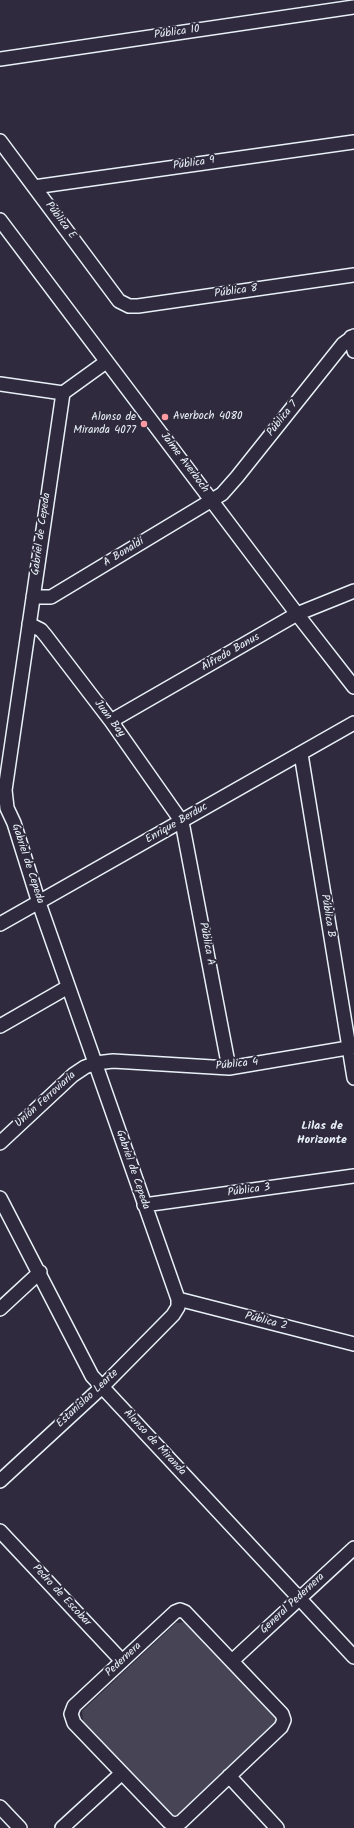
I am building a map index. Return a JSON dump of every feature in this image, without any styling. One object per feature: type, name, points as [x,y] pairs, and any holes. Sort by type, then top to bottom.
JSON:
[{"type":"street","name":"Pública 10","points":[[0,59],[354,7]]},
{"type":"street","name":"Pública E","points":[[0,141],[119,301]]},
{"type":"street","name":"Pública 9","points":[[34,187],[354,142]]},
{"type":"street","name":"Jaime Averboch","points":[[0,220],[297,614],[354,687]]},
{"type":"street","name":"Pública 8","points":[[119,301],[129,306],[138,306],[354,275]]},
{"type":"street","points":[[353,336],[354,351]]},
{"type":"street","name":"Pública 7","points":[[212,500],[228,488],[343,344],[353,336]]},
{"type":"street","points":[[0,384],[63,393],[106,362]]},
{"type":"street","name":"Gabriel de Cepeda","points":[[63,393],[5,790],[4,808],[14,823],[39,903],[178,1299]]},
{"type":"street","name":"A Bonaldi","points":[[33,597],[51,597],[212,500]]},
{"type":"street","name":"Alfredo Banus","points":[[111,721],[297,614],[354,591]]},
{"type":"street","name":"Juan Bay","points":[[29,624],[41,630],[111,721],[182,822]]},
{"type":"street","name":"Enrique Berduc","points":[[0,924],[354,723]]},
{"type":"street","name":"Pública B","points":[[301,754],[351,1047],[354,1078]]},
{"type":"street","name":"Pública A","points":[[182,822],[229,1068]]},
{"type":"street","points":[[0,1026],[68,987]]},
{"type":"street","name":"Pública 4","points":[[96,1063],[113,1061],[229,1068],[351,1047]]},
{"type":"street","name":"Unión Ferroviaria","points":[[0,1143],[73,1075],[85,1066],[96,1063]]},
{"type":"street","name":"Pública 3","points":[[144,1205],[354,1176]]},
{"type":"street","name":"Alonso de Miranda","points":[[0,1198],[40,1272],[92,1376],[354,1656]]},
{"type":"street","points":[[0,1309],[40,1272]]},
{"type":"street","name":"Estanislao Learte","points":[[0,1481],[102,1387],[173,1315],[178,1307],[178,1299]]},
{"type":"street","name":"Pública 2","points":[[178,1299],[354,1344]]},
{"type":"street","name":"Pedro de Escobar","points":[[0,1531],[122,1661]]},
{"type":"street","name":"General Pedernera","points":[[232,1661],[354,1548]]},
{"type":"street","name":"Pedernera","points":[[122,1773],[74,1722],[71,1714],[74,1706],[175,1612],[180,1610],[185,1612],[232,1661]]},
{"type":"street","points":[[62,1828],[122,1773],[169,1822],[175,1824],[181,1822],[281,1727],[284,1720],[282,1714],[232,1661]]},
{"type":"street","points":[[229,1776],[277,1828]]},
{"type":"street","points":[[0,1807],[20,1828]]},
{"type":"shaded area","points":[[186,1622],[277,1717],[279,1725],[176,1819],[169,1815],[88,1728],[83,1721],[82,1711],[176,1623]]},
{"type":"place","name":"Averboch 4080","points":[[165,417]]},
{"type":"place","name":"Alonso de Miranda 4077","points":[[144,424]]},
{"type":"district","name":"Lilas de Horizonte","points":[[322,1134]]}]
